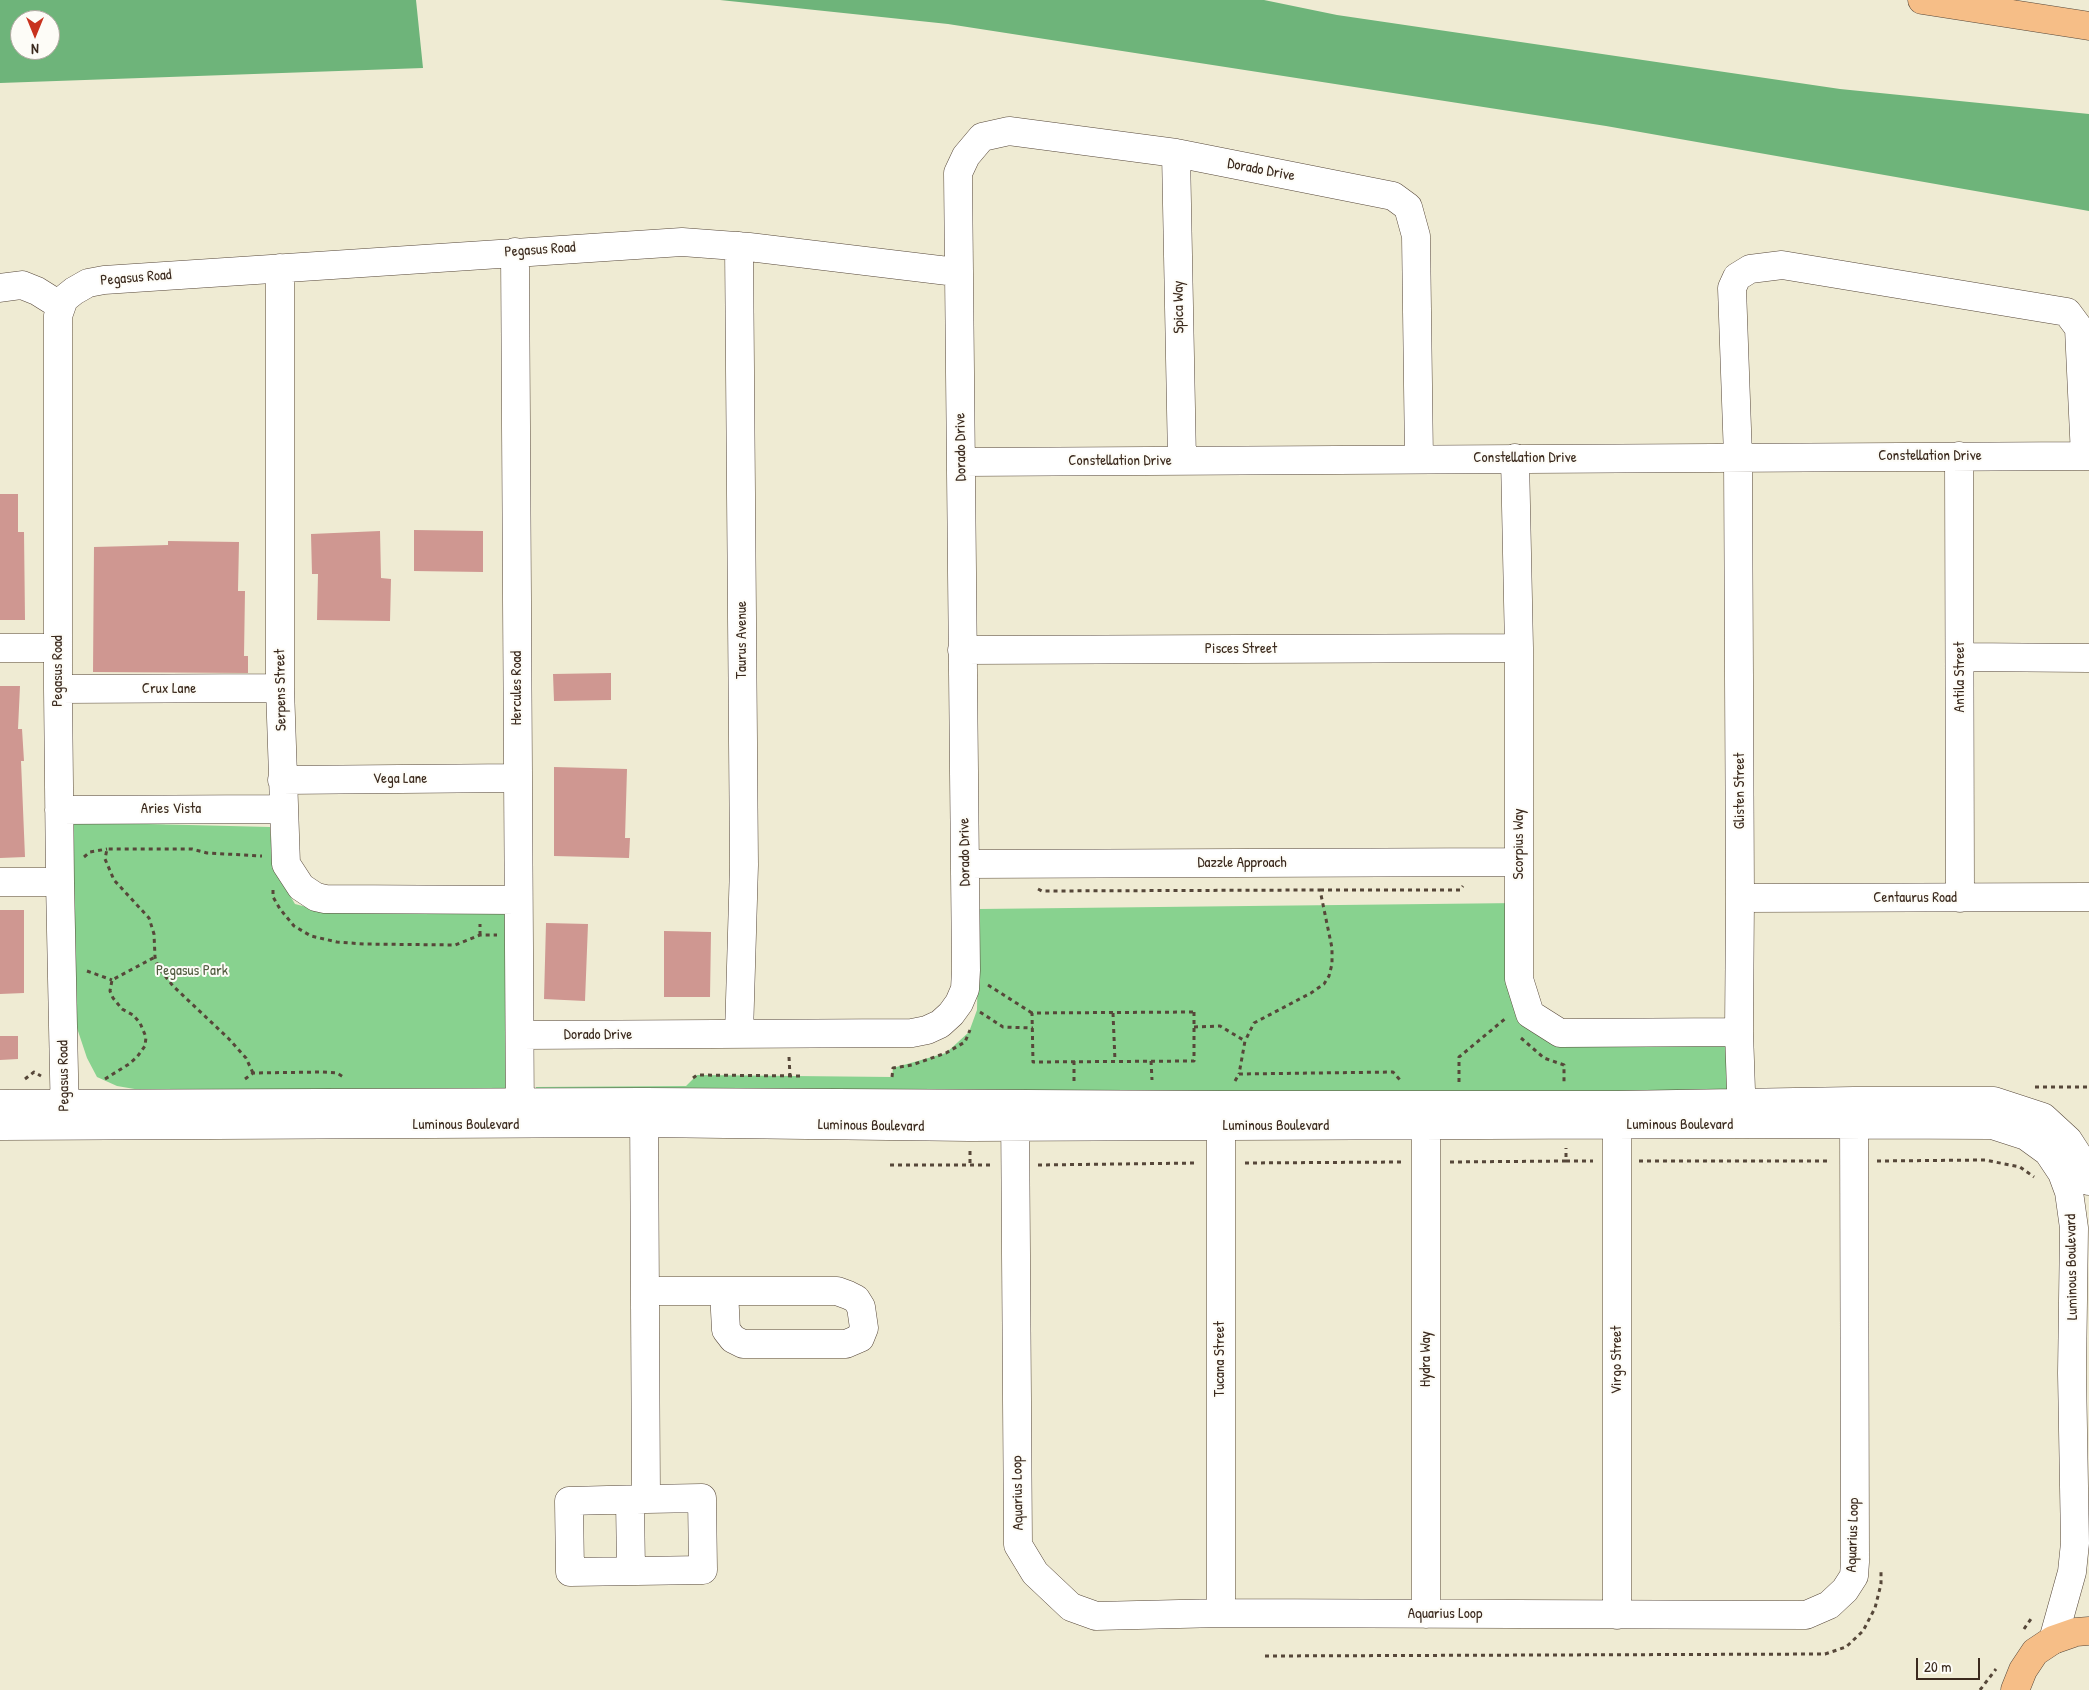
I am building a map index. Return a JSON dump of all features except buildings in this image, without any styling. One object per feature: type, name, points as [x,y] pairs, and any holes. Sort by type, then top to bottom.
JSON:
[{"type":"main road","points":[[1922,0],[2089,26]]},
{"type":"main road","points":[[2003,1690],[2013,1674],[2036,1652],[2053,1640],[2076,1632],[2089,1631]]},
{"type":"street","name":"Dorado Drive","points":[[520,1035],[920,1032],[934,1028],[951,1014],[962,996],[966,980],[958,173],[966,156],[982,137],[1009,131],[1176,154],[1393,196],[1408,207],[1416,236],[1419,459]]},
{"type":"street","name":"Spica Way","points":[[1176,154],[1182,460]]},
{"type":"street","name":"Pegasus Road","points":[[65,1115],[58,689],[58,316],[64,300],[74,291],[88,283],[104,280],[682,242],[739,246],[948,271]]},
{"type":"street","name":"Taurus Avenue","points":[[739,246],[744,865],[739,1034]]},
{"type":"street","name":"Hercules Road","points":[[515,252],[520,1113]]},
{"type":"street","name":"Glisten Street","points":[[1741,1113],[1739,1032],[1738,457],[1732,288],[1737,277],[1750,269],[1782,265],[2067,312],[2079,328],[2087,456]]},
{"type":"street","name":"Serpens Street","points":[[280,268],[280,688],[285,857],[290,872],[301,887],[316,897],[325,899],[518,900]]},
{"type":"street","points":[[0,288],[22,285],[37,291],[61,306]]},
{"type":"street","name":"Antila Street","points":[[1959,456],[1960,898]]},
{"type":"street","name":"Constellation Drive","points":[[962,462],[2087,456]]},
{"type":"street","name":"Scorpius Way","points":[[1515,458],[1519,648],[1519,979],[1530,1014],[1560,1033],[1739,1032]]},
{"type":"street","points":[[0,648],[58,648]]},
{"type":"street","name":"Pisces Street","points":[[962,650],[1519,648]]},
{"type":"street","points":[[1960,657],[2089,658]]},
{"type":"street","name":"Crux Lane","points":[[58,689],[280,688]]},
{"type":"street","name":"Vega Lane","points":[[282,780],[518,778]]},
{"type":"street","name":"Aries Vista","points":[[59,810],[283,809]]},
{"type":"street","name":"Dazzle Approach","points":[[965,864],[1021,872],[1519,862]]},
{"type":"street","points":[[0,882],[60,882]]},
{"type":"street","name":"Centaurus Road","points":[[1740,898],[2089,897]]},
{"type":"street","name":"Luminous Boulevard","points":[[1862,1117],[1994,1101],[2043,1117],[2068,1140],[2083,1163],[2089,1181]]},
{"type":"street","name":"Luminous Boulevard","points":[[0,1104],[65,1115]]},
{"type":"street","points":[[631,1571],[638,1500],[645,1291],[644,1112]]},
{"type":"street","name":"Luminous Boulevard","points":[[0,1126],[65,1115],[644,1112],[1426,1116],[1741,1113],[1862,1117],[1992,1125],[2026,1136],[2048,1152],[2062,1174],[2069,1192],[2074,1228],[2081,1373],[2075,1543],[2072,1572],[2053,1640]]},
{"type":"street","name":"Aquarius Loop","points":[[1014,1115],[1018,1545],[1035,1574],[1053,1591],[1071,1607],[1096,1616],[1221,1614],[1806,1615],[1829,1605],[1845,1590],[1854,1576],[1856,1562],[1869,1163],[1862,1117]]},
{"type":"street","name":"Tucana Street","points":[[1220,1115],[1221,1614]]},
{"type":"street","name":"Virgo Street","points":[[1616,1614],[1617,1115]]},
{"type":"street","name":"Hydra Way","points":[[1426,1116],[1426,1614]]},
{"type":"street","points":[[645,1291],[724,1291],[837,1291],[848,1294],[856,1300],[864,1316],[864,1328],[860,1338],[846,1344],[743,1344],[733,1340],[726,1330],[724,1291]]},
{"type":"street","points":[[702,1498],[703,1570],[570,1572],[569,1501],[638,1500],[702,1498]]},
{"type":"path","points":[[253,1073],[246,1058],[229,1039],[173,986],[158,967],[155,957],[154,934],[148,918],[114,880],[105,859],[107,849],[192,849],[208,854],[285,857]]},
{"type":"path","points":[[1021,872],[1042,891],[1460,890],[1464,884]]},
{"type":"path","points":[[272,888],[276,903],[294,926],[311,936],[337,942],[454,945],[480,935],[519,936]]},
{"type":"path","points":[[1239,1074],[1245,1040],[1254,1023],[1311,993],[1324,984],[1329,976],[1332,964],[1332,948],[1320,890]]},
{"type":"path","points":[[87,971],[112,980],[155,957]]},
{"type":"path","points":[[97,1084],[129,1064],[145,1046],[146,1037],[140,1023],[133,1015],[122,1009],[113,998],[110,991],[112,980]]},
{"type":"path","points":[[966,980],[989,985],[1032,1013],[1194,1012],[1194,1060],[1032,1062],[1032,1013]]},
{"type":"path","points":[[1113,1013],[1115,1061]]},
{"type":"path","points":[[1459,1087],[1459,1057],[1507,1016]]},
{"type":"path","points":[[1194,1027],[1220,1026],[1245,1040]]},
{"type":"path","points":[[1074,1061],[1074,1088]]},
{"type":"path","points":[[1151,1061],[1152,1089]]},
{"type":"path","points":[[240,1083],[253,1073],[322,1072],[337,1074],[348,1079]]},
{"type":"path","points":[[1862,1117],[1869,1163]]},
{"type":"path","points":[[1566,1161],[1869,1163],[1985,1160],[2020,1167],[2035,1178]]},
{"type":"path","name":"Aquarius Loop","points":[[1265,1656],[1825,1654],[1846,1647],[1863,1631],[1875,1608],[1881,1584],[1881,1566]]},
{"type":"path","points":[[2024,1630],[2035,1614]]},
{"type":"path","points":[[1980,1690],[2013,1674]]},
{"type":"green space","points":[[0,0],[416,0],[423,68],[0,83]]},
{"type":"green space","points":[[720,0],[1264,0],[1337,15],[1840,89],[2089,114],[2089,211],[1606,126],[948,24]]},
{"type":"green space","name":"Pegasus Park","points":[[66,822],[270,827],[273,867],[295,904],[322,911],[507,910],[511,1090],[158,1093],[117,1086],[97,1077],[87,1058],[77,1028],[70,980]]},
{"type":"green space","points":[[1519,903],[1519,979],[1560,1033],[1739,1032],[1741,1103],[536,1102],[536,1087],[686,1086],[697,1075],[892,1077],[893,1068],[946,1053],[969,1032],[977,1010],[979,909]]}]
